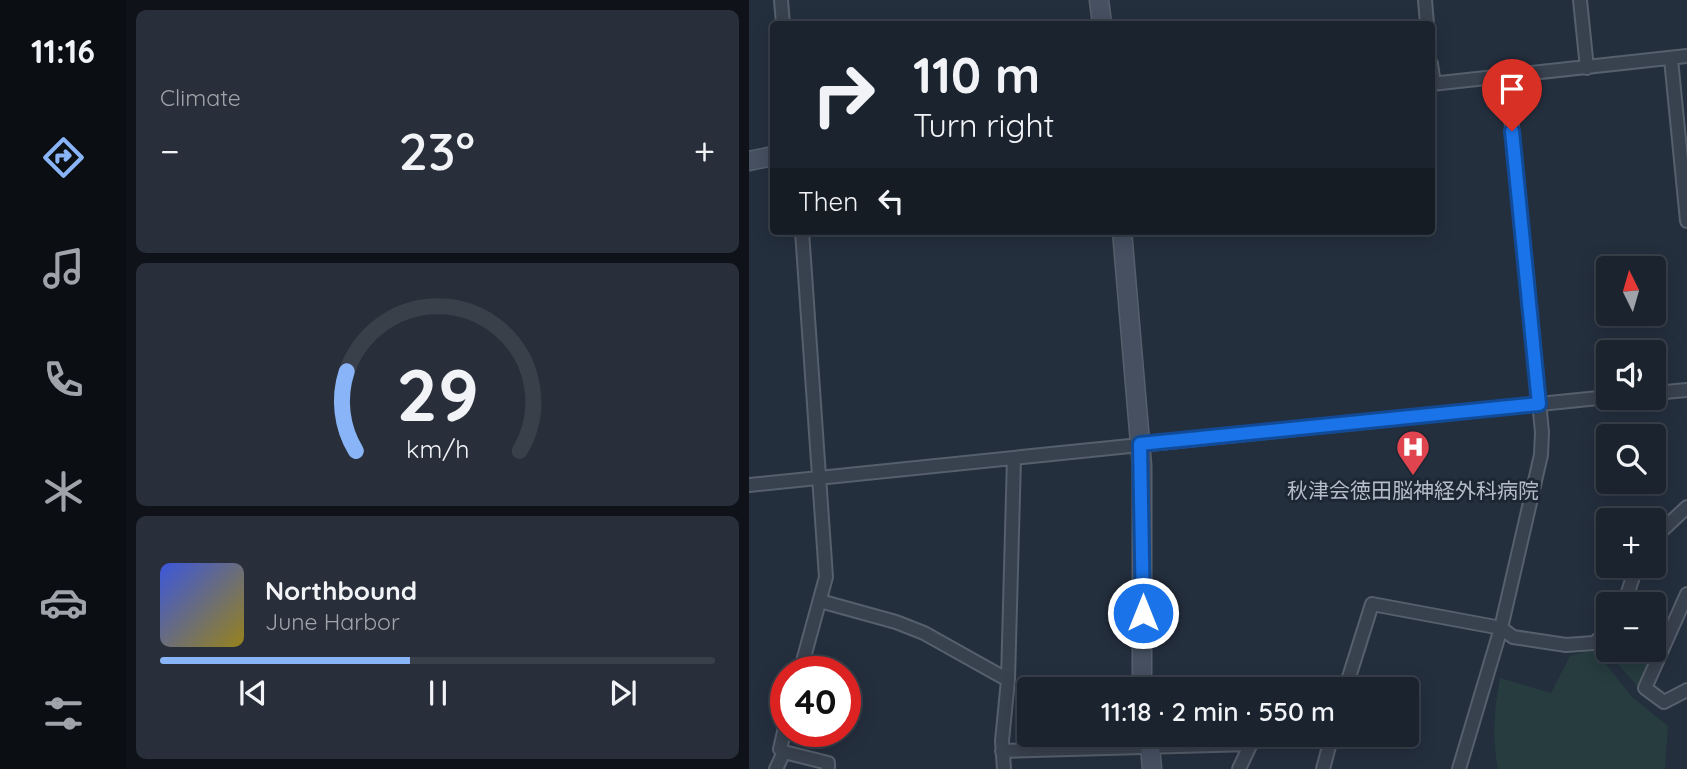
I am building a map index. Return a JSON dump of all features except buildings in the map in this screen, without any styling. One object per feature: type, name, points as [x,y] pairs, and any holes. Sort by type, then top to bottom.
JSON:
[{"type":"street","points":[[781,0],[783,21]]},
{"type":"street","points":[[1099,0],[1102,21]]},
{"type":"street","points":[[1425,0],[1427,21]]},
{"type":"street","points":[[1580,0],[1587,68]]},
{"type":"street","points":[[1435,84],[1687,57]]},
{"type":"street","points":[[1671,58],[1687,221]]},
{"type":"street","points":[[1459,769],[1501,628],[1541,454],[1542,432],[1507,76]]},
{"type":"street","points":[[749,161],[770,157]]},
{"type":"street","points":[[802,235],[826,577],[805,656]]},
{"type":"street","points":[[1122,235],[1140,444],[1142,677]]},
{"type":"street","points":[[1666,392],[1687,390]]},
{"type":"street","points":[[749,485],[1596,398]]},
{"type":"street","points":[[1004,769],[1002,751],[1008,680],[1014,458]]},
{"type":"street","points":[[1666,527],[1687,507]]},
{"type":"street","points":[[1687,594],[1646,688],[1664,702],[1687,690]]},
{"type":"street","points":[[820,601],[896,622],[924,633],[1008,680]]},
{"type":"street","points":[[1349,677],[1372,604],[1501,628],[1513,637],[1566,645],[1596,641]]},
{"type":"street","points":[[780,747],[784,752],[828,763],[828,769]]},
{"type":"street","points":[[1002,751],[1068,747]]},
{"type":"street","points":[[1150,747],[1152,769]]},
{"type":"street","points":[[1240,769],[1250,747]]},
{"type":"street","points":[[1324,769],[1329,747]]},
{"type":"street","points":[[776,769],[784,752]]},
{"type":"green space","points":[[1666,631],[1672,633],[1666,649]]},
{"type":"green space","points":[[1594,649],[1596,662],[1604,662],[1633,698],[1668,726],[1665,769],[1498,769],[1495,724],[1500,678],[1551,693],[1570,656]]},
{"type":"green space","points":[[1616,662],[1661,662],[1648,698]]},
{"type":"place","name":"秋津会徳田脳神経外科病院","points":[[1413,477]]},
{"type":"route","points":[[1143,613],[1140,444],[1539,404],[1512,131]]}]
